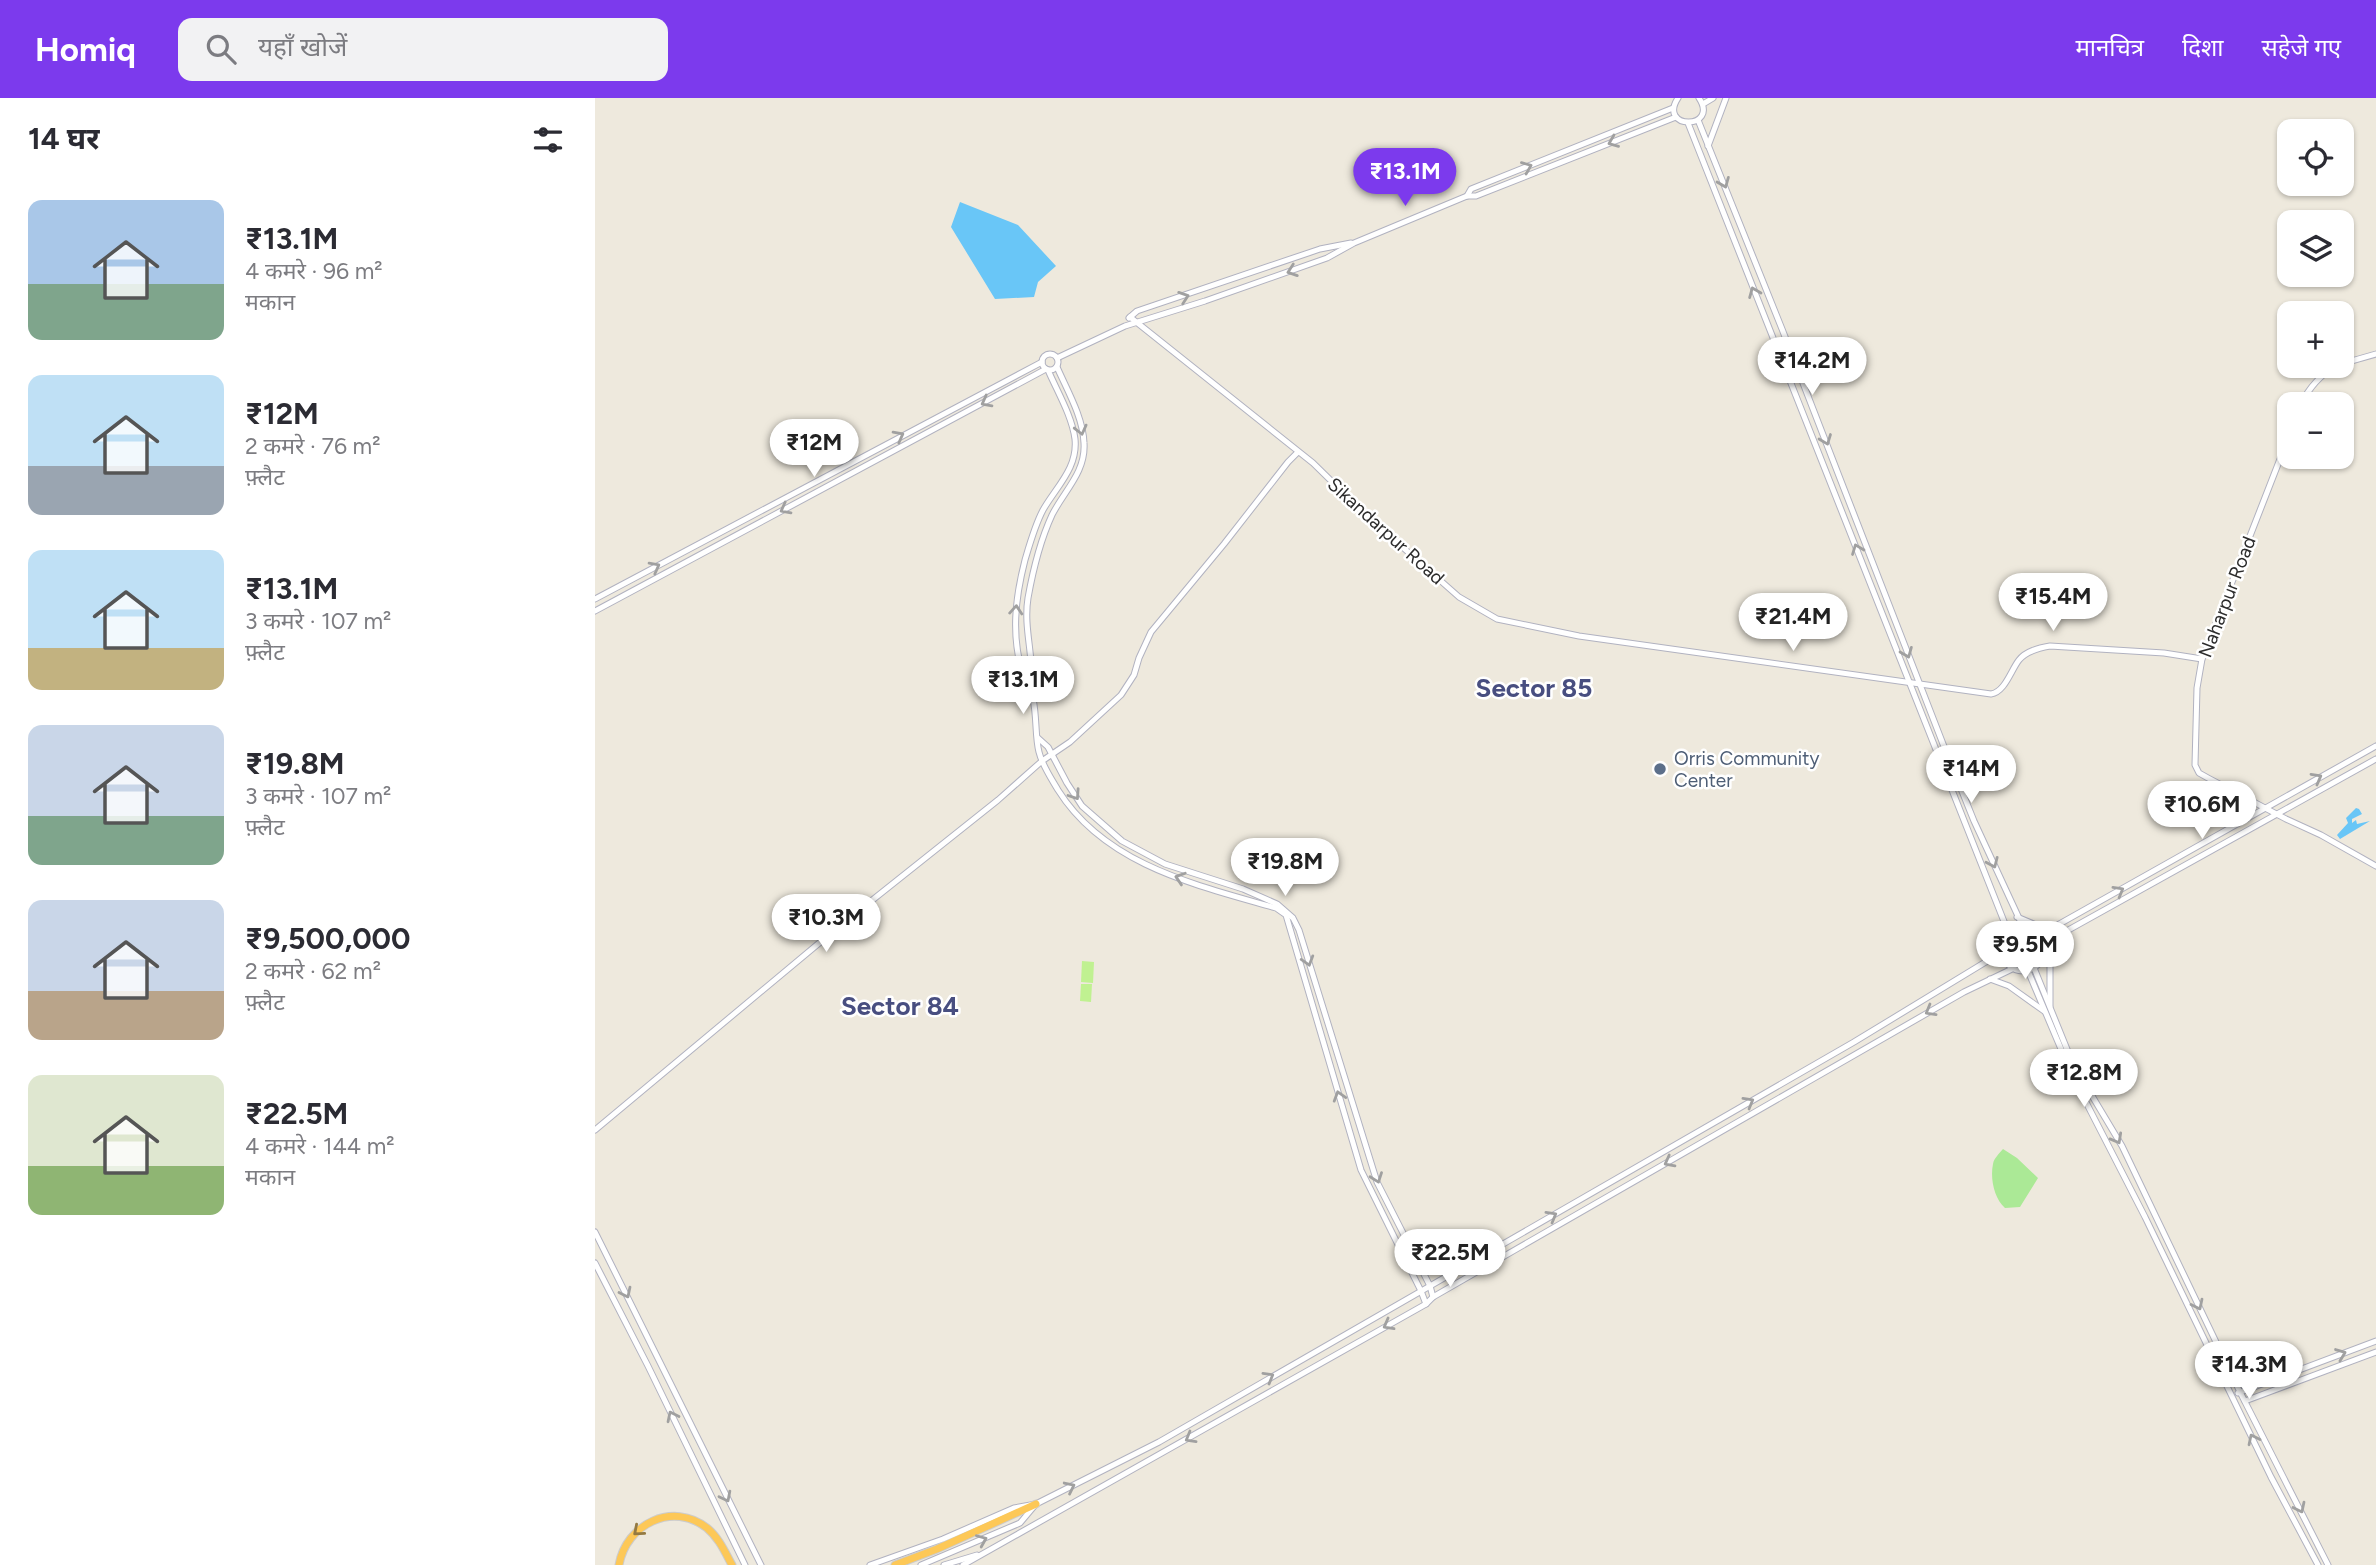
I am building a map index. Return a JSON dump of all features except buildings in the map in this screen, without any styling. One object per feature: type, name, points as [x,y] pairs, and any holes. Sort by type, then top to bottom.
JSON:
[{"type":"highway","points":[[895,1565],[1036,1504]]},
{"type":"highway","points":[[619,1565],[626,1543],[636,1531],[654,1520],[672,1516],[693,1520],[705,1527],[720,1544],[731,1565]]},
{"type":"street","points":[[1676,117],[1674,108],[1678,98]]},
{"type":"street","points":[[1688,123],[1697,120],[1703,113],[1701,101],[1713,98]]},
{"type":"street","points":[[1708,146],[1725,98]]},
{"type":"street","points":[[1467,196],[1471,189],[1674,108]]},
{"type":"street","points":[[1057,358],[1125,326],[1327,258],[1354,243],[1467,196],[1476,196],[1676,117],[1688,123],[2007,929],[2008,935],[2002,952],[2005,962],[2012,969]]},
{"type":"street","points":[[1697,120],[1974,821],[2017,917],[2024,929],[2038,936],[2044,949],[2042,958],[2031,970]]},
{"type":"street","points":[[1125,326],[1137,312],[1319,249],[1354,243]]},
{"type":"street","points":[[1740,256],[1751,251]]},
{"type":"street","name":"Sikandarpur Road","points":[[1130,317],[1298,452],[1459,597],[1497,619],[1579,636],[1978,693],[1996,693],[2020,658],[2034,649],[2050,646],[2164,653],[2202,659]]},
{"type":"street","points":[[595,598],[1042,362],[1042,358],[1049,354],[1057,358]]},
{"type":"street","points":[[2354,360],[2376,354]]},
{"type":"street","points":[[1031,690],[1033,677],[1026,616],[1030,588],[1045,531],[1080,469],[1084,451],[1083,433],[1057,367],[1057,358]]},
{"type":"street","points":[[1042,362],[1073,432],[1075,452],[1066,475],[1037,522],[1020,582],[1016,607],[1016,645],[1036,711],[1038,749],[1042,761],[1065,801],[1080,819],[1127,855],[1161,872],[1276,908],[1286,915],[1361,1170],[1426,1304]]},
{"type":"street","points":[[595,611],[1057,367]]},
{"type":"street","points":[[2307,392],[2319,378]]},
{"type":"street","points":[[595,1130],[839,926],[998,800],[1042,761],[1070,742],[1121,695],[1133,675],[1151,632],[1298,452]]},
{"type":"street","name":"Naharpur Road","points":[[2277,467],[2202,659],[2197,688],[2196,769],[2208,778],[2376,866]]},
{"type":"street","points":[[1038,738],[1048,747],[1082,806],[1122,841],[1165,863],[1243,889],[1277,904],[1293,918],[1377,1182],[1430,1286],[1433,1297]]},
{"type":"street","points":[[2038,936],[2376,746]]},
{"type":"street","points":[[2044,949],[2055,940],[2376,759]]},
{"type":"street","points":[[2017,917],[2048,930]]},
{"type":"street","points":[[2008,935],[2024,929]]},
{"type":"street","points":[[2055,940],[2049,972],[2048,1011],[2073,1063],[2122,1146],[2240,1392],[2328,1565]]},
{"type":"street","points":[[870,1565],[943,1539],[1014,1508],[1036,1504],[1159,1442],[1854,1042],[2002,952]]},
{"type":"street","points":[[963,1565],[1426,1304],[1433,1297],[1933,1009],[2012,969],[2031,970]]},
{"type":"street","points":[[2031,970],[2072,1075],[2318,1565]]},
{"type":"street","points":[[1990,979],[2009,986],[2048,1011]]},
{"type":"street","points":[[1709,1126],[1715,1136]]},
{"type":"street","points":[[595,1232],[761,1565]]},
{"type":"street","points":[[595,1264],[745,1565]]},
{"type":"street","points":[[2231,1396],[2376,1341]]},
{"type":"street","points":[[2236,1405],[2376,1352]]},
{"type":"street","points":[[921,1565],[1020,1523],[1036,1504]]},
{"type":"street","points":[[944,1565],[984,1553]]},
{"type":"green space","points":[[1082,961],[1094,962],[1093,983],[1081,982]]},
{"type":"green space","points":[[1081,984],[1092,984],[1091,1002],[1080,1001]]},
{"type":"green space","points":[[2003,1149],[2038,1178],[2020,1207],[2005,1208],[1994,1188],[1993,1164]]},
{"type":"water","points":[[960,202],[1018,225],[1056,266],[1038,282],[1034,297],[995,299],[951,227]]},
{"type":"water","points":[[2356,808],[2362,814],[2352,819],[2352,823],[2356,820],[2357,824],[2370,821],[2340,839],[2337,835],[2348,823],[2346,818]]},
{"type":"place","name":"Orris Community Center","points":[[1660,769]]},
{"type":"district","name":"Sector 85","points":[[1534,688]]},
{"type":"district","name":"Sector 84","points":[[900,1006]]}]
